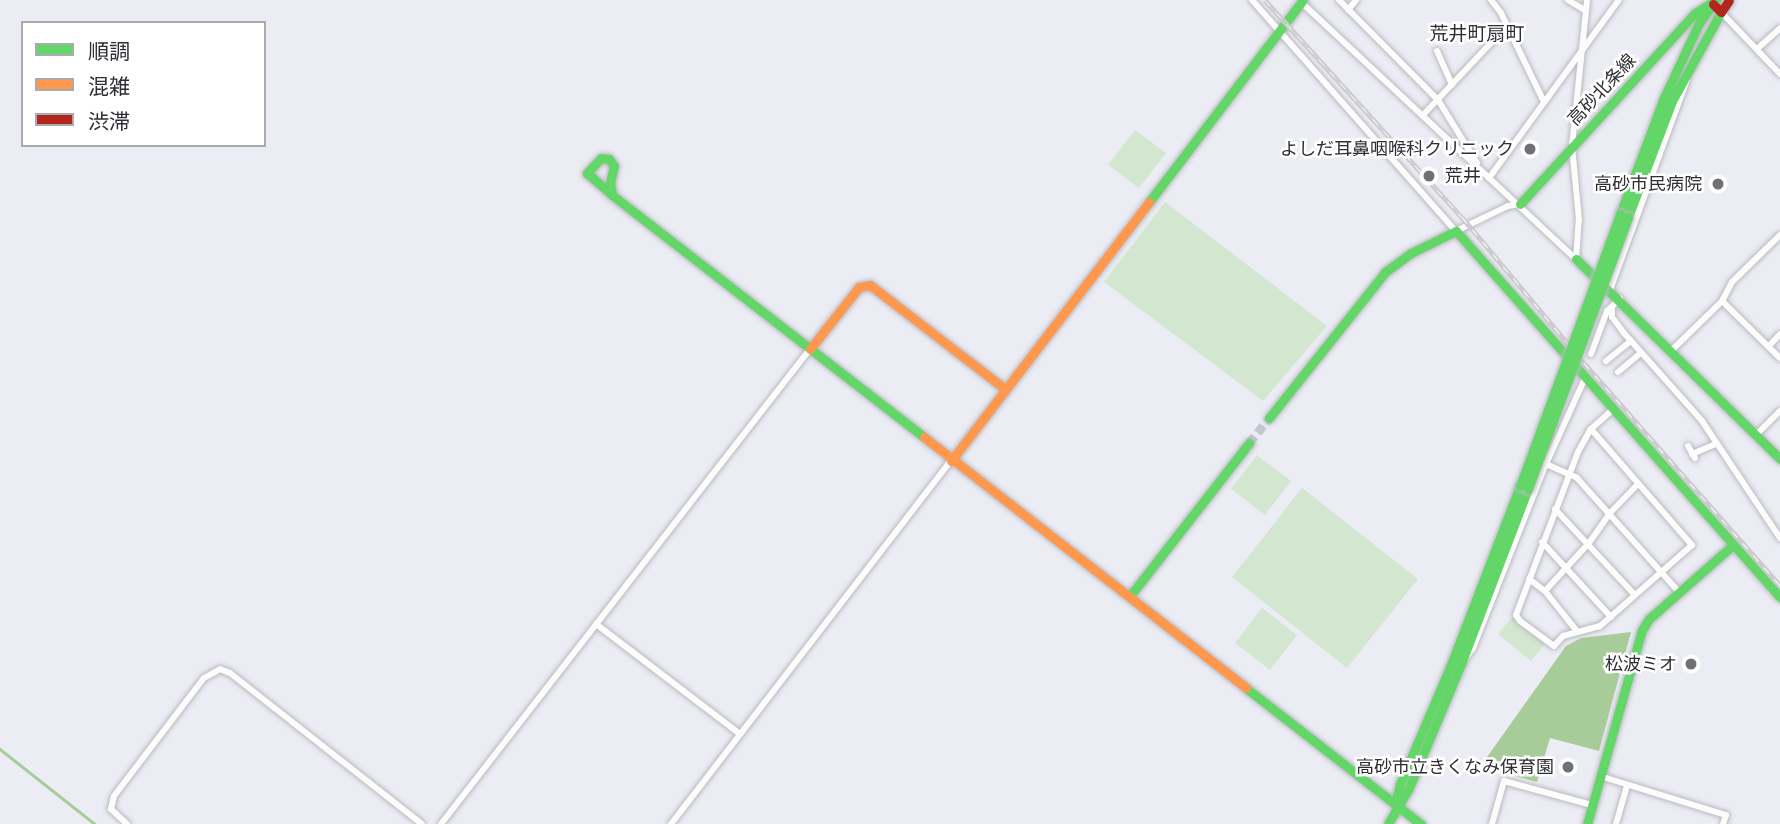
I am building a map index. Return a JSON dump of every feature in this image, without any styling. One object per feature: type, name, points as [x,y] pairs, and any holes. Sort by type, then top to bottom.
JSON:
[{"type":"street","points":[[1252,0],[1780,597]]},
{"type":"street","points":[[1339,0],[1438,100],[1481,170]]},
{"type":"street","points":[[1348,10],[1356,0]]},
{"type":"street","points":[[1491,0],[1507,26],[1544,102]]},
{"type":"street","points":[[1568,0],[1586,11]]},
{"type":"street","points":[[1576,259],[1579,220],[1572,146],[1587,0]]},
{"type":"street","points":[[1489,178],[1619,0]]},
{"type":"street","points":[[1624,216],[1689,65],[1729,0]]},
{"type":"street","points":[[671,824],[1301,1],[1620,299],[1780,459]]},
{"type":"street","points":[[1388,824],[1399,808],[1461,664],[1624,216],[1662,100],[1699,23],[1713,1],[1780,74]]},
{"type":"street","name":"高砂北条線","points":[[1520,204],[1695,13],[1713,1]]},
{"type":"street","points":[[1423,116],[1507,26]]},
{"type":"street","points":[[1757,49],[1780,28]]},
{"type":"street","points":[[1437,51],[1452,85]]},
{"type":"street","points":[[1609,290],[1687,80],[1689,65]]},
{"type":"street","points":[[612,195],[610,183],[614,166],[609,159],[601,158],[594,162],[587,173],[612,195],[1421,824]]},
{"type":"street","points":[[1269,418],[1385,272],[1411,253],[1508,206],[1520,204]]},
{"type":"street","points":[[1672,350],[1721,301],[1732,282],[1780,235]]},
{"type":"street","points":[[441,824],[859,287],[870,285],[1005,389]]},
{"type":"street","points":[[1591,354],[1607,312],[1612,310],[1620,299]]},
{"type":"street","points":[[1721,301],[1780,358]]},
{"type":"street","points":[[1612,310],[1612,317],[1631,341],[1702,421],[1714,444],[1780,538]]},
{"type":"street","points":[[1769,345],[1780,334]]},
{"type":"street","points":[[1606,360],[1631,341]]},
{"type":"street","points":[[1618,372],[1641,353]]},
{"type":"street","points":[[1461,664],[1474,648],[1546,464],[1585,378]]},
{"type":"street","points":[[1591,429],[1692,545],[1600,626],[1576,630],[1563,636],[1554,646],[1520,621],[1516,615],[1568,472],[1591,429],[1613,409]]},
{"type":"street","points":[[1756,435],[1780,411]]},
{"type":"street","points":[[1130,596],[1249,443]]},
{"type":"street","points":[[1688,446],[1693,456],[1714,444]]},
{"type":"street","points":[[1546,464],[1568,472],[1610,513],[1679,592]]},
{"type":"street","points":[[1545,591],[1589,543],[1610,513],[1638,484]]},
{"type":"street","points":[[1399,808],[1396,796],[1400,784],[1524,487]]},
{"type":"street","points":[[1555,509],[1635,595]]},
{"type":"street","points":[[1542,542],[1611,617]]},
{"type":"street","points":[[1587,824],[1642,630],[1649,619],[1733,545]]},
{"type":"street","points":[[1529,579],[1545,591],[1576,630]]},
{"type":"street","points":[[596,624],[740,734]]},
{"type":"street","points":[[127,824],[111,809],[114,796],[204,678],[220,669],[358,772],[422,824]]},
{"type":"street","points":[[1600,776],[1726,815],[1723,824]]},
{"type":"street","points":[[1492,824],[1504,781],[1592,805]]},
{"type":"street","points":[[1618,824],[1627,786]]},
{"type":"shaded area","points":[[1135,130],[1166,153],[1139,188],[1108,165]]},
{"type":"shaded area","points":[[1165,202],[1327,326],[1263,401],[1104,282]]},
{"type":"shaded area","points":[[1257,455],[1291,481],[1265,515],[1231,489]]},
{"type":"shaded area","points":[[1302,488],[1418,579],[1347,668],[1232,577]]},
{"type":"shaded area","points":[[1262,608],[1297,635],[1270,670],[1235,643]]},
{"type":"shaded area","points":[[1512,617],[1545,644],[1531,661],[1498,634]]},
{"type":"shaded area","points":[[1631,632],[1599,751],[1550,738],[1537,782],[1480,767],[1566,646],[1581,638]]},
{"type":"waterway","points":[[0,749],[95,824]]},
{"type":"tunnel","points":[[1249,443],[1269,418]]},
{"type":"railway","points":[[1265,0],[1462,217],[1584,363],[1780,585]]},
{"type":"traffic: fast","points":[[1149,202],[1303,0]]},
{"type":"traffic: fast","points":[[1520,204],[1695,13],[1716,0]]},
{"type":"traffic: fast","points":[[1620,214],[1663,100],[1699,23],[1713,4]]},
{"type":"traffic: fast","points":[[1628,217],[1672,101],[1721,12]]},
{"type":"traffic: fast","points":[[612,195],[610,183],[614,166],[609,159],[601,158],[587,173],[612,195],[924,437]]},
{"type":"traffic: fast","points":[[1520,486],[1620,214]]},
{"type":"traffic: fast","points":[[1528,489],[1628,217]]},
{"type":"traffic: fast","points":[[1269,418],[1385,272],[1411,253],[1456,231],[1780,597]]},
{"type":"traffic: fast","points":[[1576,259],[1780,459]]},
{"type":"traffic: fast","points":[[1130,596],[1249,443]]},
{"type":"traffic: fast","points":[[1399,808],[1397,796],[1400,784],[1452,662],[1520,486]]},
{"type":"traffic: fast","points":[[1388,824],[1408,790],[1461,664],[1528,489]]},
{"type":"traffic: fast","points":[[1587,824],[1642,630],[1649,619],[1733,545]]},
{"type":"traffic: fast","points":[[1246,688],[1421,824]]},
{"type":"traffic: slow","points":[[951,461],[1149,202]]},
{"type":"traffic: slow","points":[[810,349],[859,287],[870,285],[1005,389]]},
{"type":"traffic: slow","points":[[924,437],[1246,688]]},
{"type":"traffic: jam","points":[[1713,4],[1721,12],[1729,0]]},
{"type":"place","name":"よしだ耳鼻咽喉科クリニック","points":[[1530,149]]},
{"type":"place","name":"荒井","points":[[1429,176]]},
{"type":"place","name":"高砂市民病院","points":[[1718,184]]},
{"type":"place","name":"松波ミオ","points":[[1691,664]]},
{"type":"place","name":"高砂市立きくなみ保育園","points":[[1568,767]]},
{"type":"district","name":"荒井町扇町","points":[[1477,34]]}]
